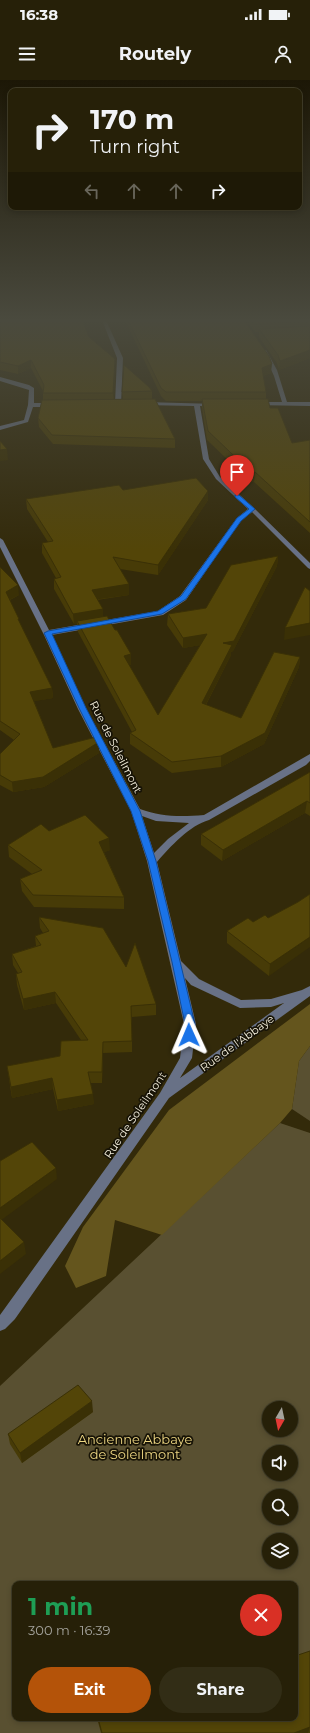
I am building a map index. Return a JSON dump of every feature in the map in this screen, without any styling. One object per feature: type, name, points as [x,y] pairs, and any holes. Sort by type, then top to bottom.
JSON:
[{"type":"street","points":[[0,428],[26,421],[31,405],[31,397]]},
{"type":"street","points":[[118,397],[118,404]]},
{"type":"street","points":[[283,397],[285,404]]},
{"type":"street","points":[[110,404],[126,404]]},
{"type":"street","points":[[142,404],[221,404]]},
{"type":"street","points":[[245,404],[310,404]]},
{"type":"street","points":[[31,405],[63,405]]},
{"type":"street","points":[[197,405],[206,459],[218,478],[252,509],[310,567]]},
{"type":"street","points":[[48,633],[160,613],[184,598],[239,520],[252,509]]},
{"type":"street","name":"Rue de Soleilmont","points":[[0,540],[48,633],[82,708],[136,811],[152,861],[190,1024],[186,1058],[164,1096],[10,1314],[0,1324]]},
{"type":"street","points":[[136,811],[156,818],[185,820],[206,818],[303,763],[310,757]]},
{"type":"street","points":[[152,861],[171,841],[201,818]]},
{"type":"street","points":[[176,962],[195,982],[240,1004],[271,1003],[309,991]]},
{"type":"street","name":"Rue de l'Abbaye","points":[[164,1096],[309,991]]},
{"type":"green space","points":[[310,1046],[310,1121],[292,1109],[299,1061]]},
{"type":"green space","name":"Ancienne Abbaye de Soleilmont","points":[[280,1123],[310,1133],[310,1733],[0,1733],[0,1386]]},
{"type":"shaded area","points":[[310,1004],[310,1046],[299,1061],[292,1109],[280,1123],[162,1235],[115,1220],[106,1276],[76,1288],[65,1266],[83,1227],[169,1110]]},
{"type":"building","points":[[155,399],[175,439],[52,435],[38,418],[42,400]]},
{"type":"building","points":[[202,399],[268,399],[270,408],[278,408],[292,443],[310,440],[310,522],[255,472],[252,473],[208,431]]},
{"type":"building","points":[[0,441],[7,449],[0,450]]},
{"type":"building","points":[[196,478],[208,491],[158,565],[113,557],[129,584],[92,590],[103,609],[73,614],[54,579],[61,577],[42,543],[53,541],[26,499],[119,485],[123,490]]},
{"type":"building","points":[[278,556],[234,641],[223,643],[232,645],[202,703],[241,718],[274,652],[300,657],[265,733],[221,756],[172,762],[130,733],[136,730],[77,621],[107,616],[131,654],[124,656],[158,715],[207,634],[183,638],[168,614],[206,608],[231,565]]},
{"type":"building","points":[[0,567],[18,585],[6,592],[52,688],[30,692],[53,748],[96,737],[99,742],[43,777],[12,782],[0,775],[0,754],[20,734],[0,721]]},
{"type":"building","points":[[305,587],[310,591],[310,623],[285,628]]},
{"type":"building","points":[[310,772],[310,803],[307,801],[223,850],[201,834]]},
{"type":"building","points":[[85,815],[109,838],[99,842],[124,897],[33,895],[20,879],[42,870],[8,845],[41,824],[49,831]]},
{"type":"building","points":[[310,894],[310,937],[270,964],[227,931],[248,918],[253,922],[265,915],[268,918]]},
{"type":"building","points":[[39,917],[103,928],[126,967],[135,943],[156,1004],[131,1006],[132,1041],[103,1042],[102,1072],[88,1072],[93,1094],[57,1100],[52,1078],[11,1087],[7,1066],[60,1056],[61,1041],[88,1040],[55,992],[23,999],[16,974],[22,972],[12,954],[41,945],[35,936],[49,931]]},
{"type":"building","points":[[32,1142],[56,1168],[0,1208],[0,1161]]},
{"type":"building","points":[[0,1218],[24,1242],[0,1261]]},
{"type":"building","points":[[78,1385],[92,1401],[20,1453],[8,1434]]},
{"type":"building","points":[[310,1651],[310,1727],[294,1733],[102,1733],[99,1721],[298,1721],[298,1655]]},
{"type":"route","points":[[189,1035],[190,1024],[160,892],[136,811],[82,708],[48,633],[160,613],[184,598],[239,520],[252,509],[237,496]]}]
